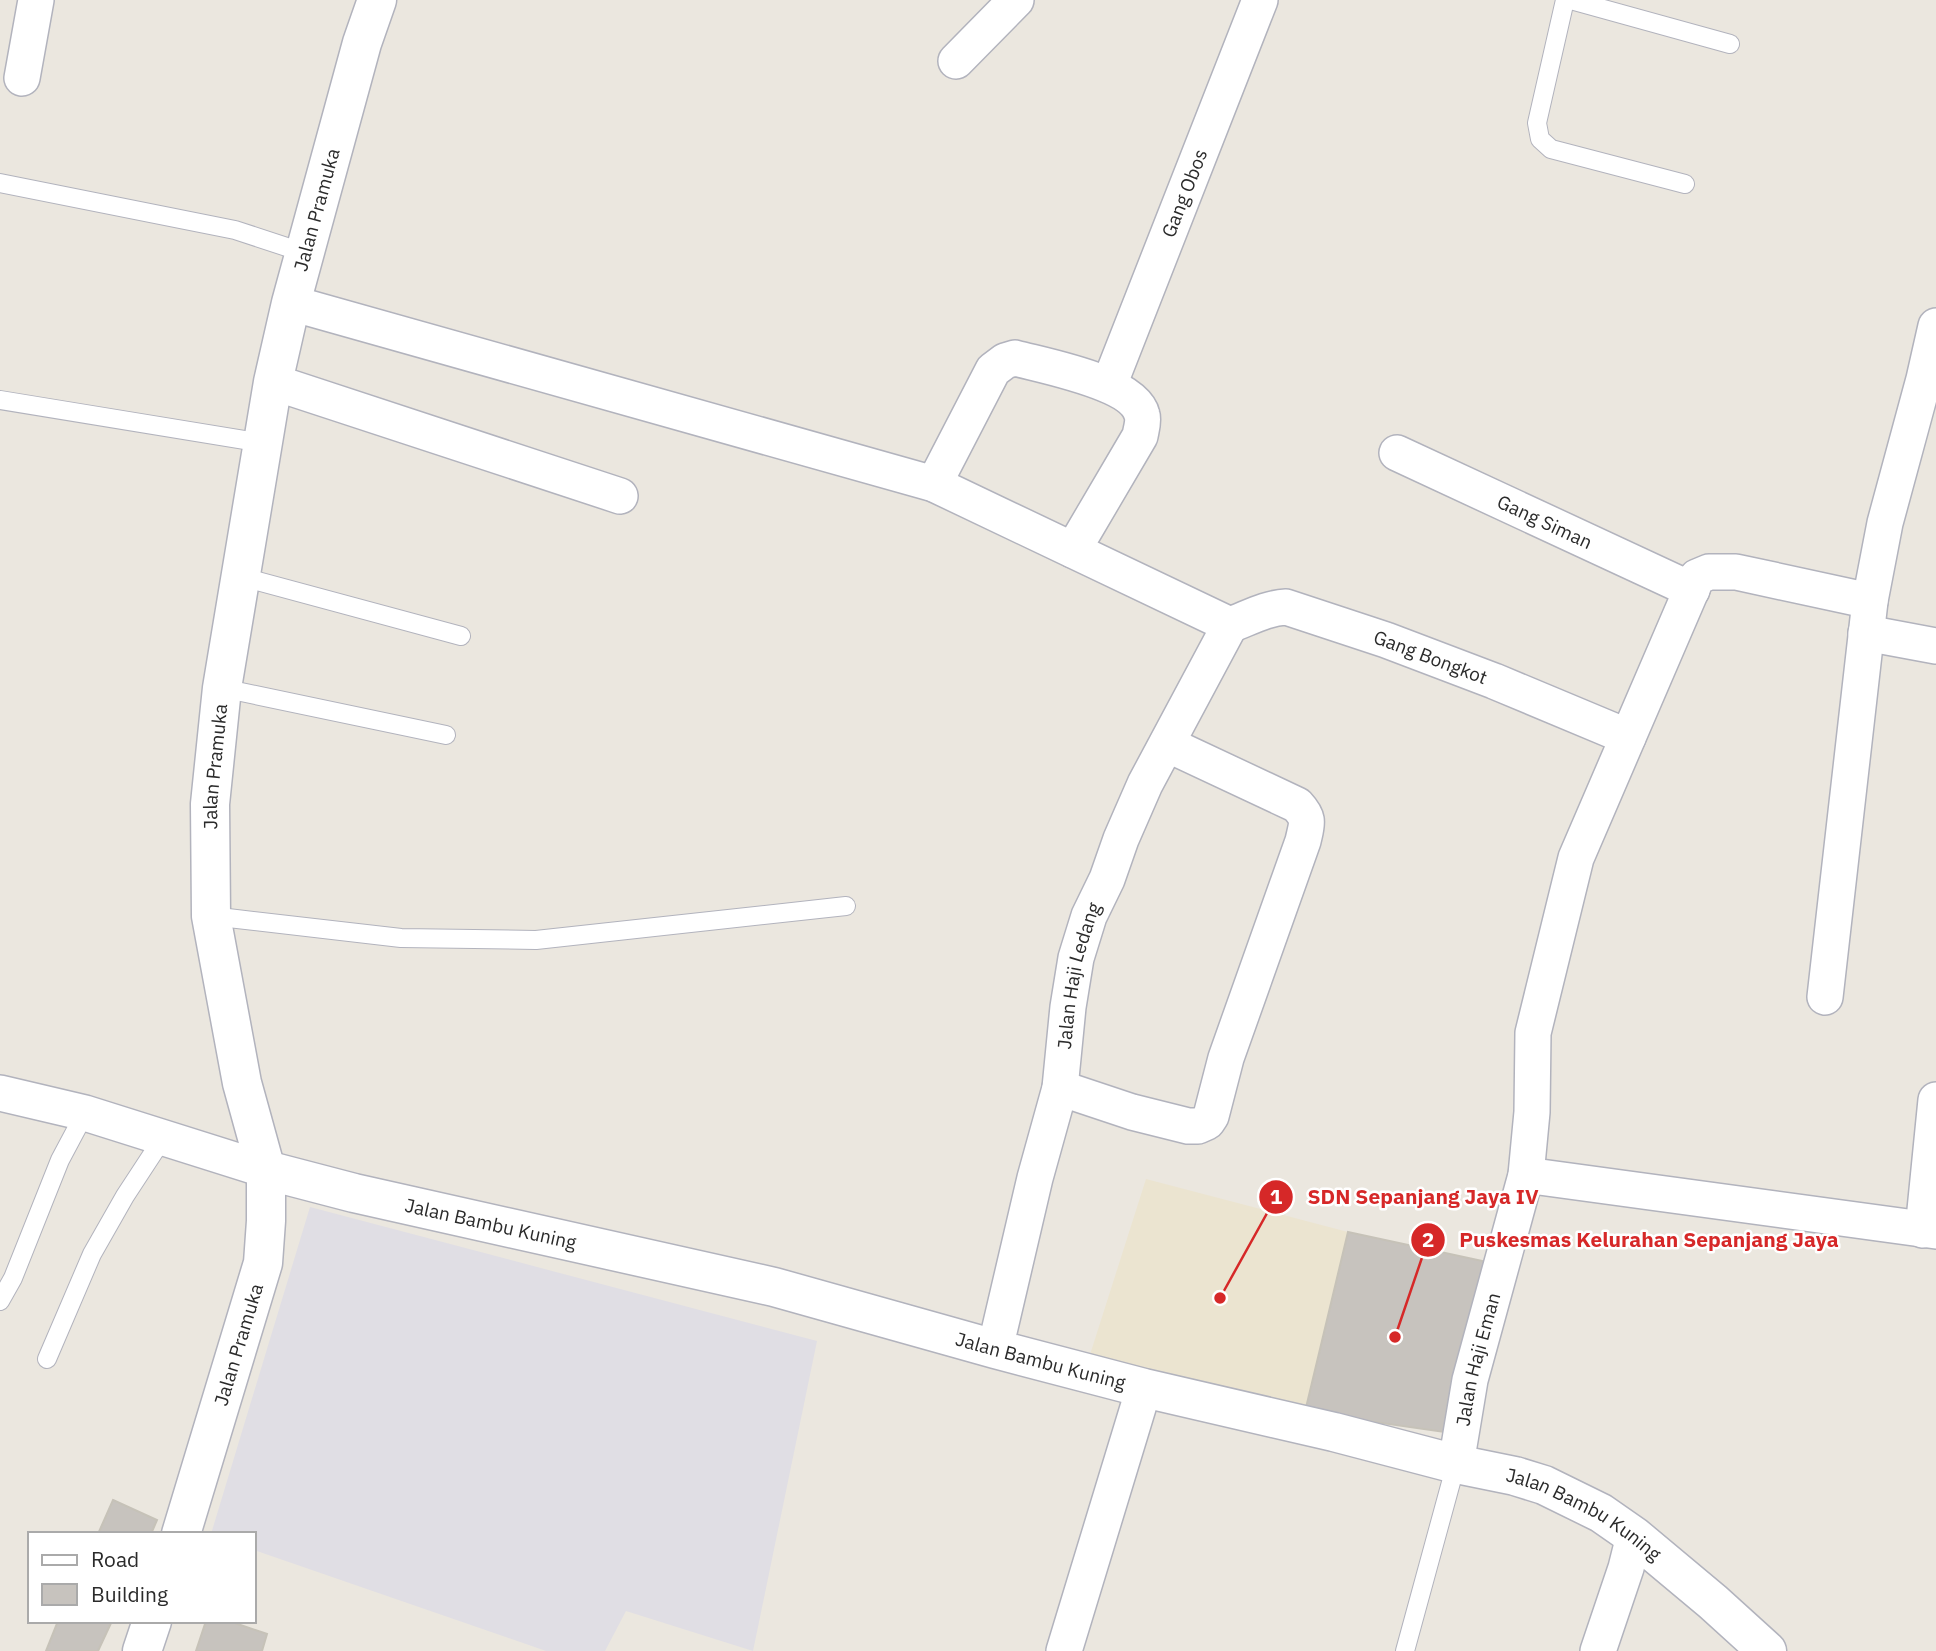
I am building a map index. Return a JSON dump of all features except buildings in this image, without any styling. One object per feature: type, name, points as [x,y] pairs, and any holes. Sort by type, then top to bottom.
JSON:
[{"type":"street","points":[[22,78],[36,0]]},
{"type":"street","name":"Jalan Pramuka","points":[[182,1532],[263,1264],[266,1221],[266,1170],[242,1083],[211,916],[209,804],[222,688],[272,382],[362,43],[377,0]]},
{"type":"street","points":[[956,61],[1016,0]]},
{"type":"street","name":"Gang Obos","points":[[1110,384],[1260,0]]},
{"type":"street","points":[[291,303],[934,484],[1230,625]]},
{"type":"street","points":[[1825,997],[1868,617],[1885,523],[1930,380],[1936,326]]},
{"type":"street","points":[[934,484],[993,370],[1005,361],[1015,358],[1110,384],[1131,397],[1140,410],[1143,417],[1140,436],[1073,550]]},
{"type":"street","points":[[272,382],[620,496]]},
{"type":"street","name":"Gang Siman","points":[[1397,453],[1692,590]]},
{"type":"street","points":[[1692,590],[1697,578],[1709,572],[1737,572],[1868,617],[1936,646]]},
{"type":"street","name":"Jalan Haji Eman","points":[[1457,1464],[1470,1380],[1526,1175],[1532,1112],[1533,1033],[1576,858],[1692,590]]},
{"type":"street","name":"Gang Bongkot","points":[[1230,625],[1270,608],[1286,607],[1434,658],[1628,737]]},
{"type":"street","name":"Jalan Haji Ledang","points":[[995,1349],[1035,1178],[1060,1088],[1061,1061],[1076,958],[1089,916],[1107,879],[1145,784],[1230,625]]},
{"type":"street","points":[[1060,1088],[1132,1112],[1188,1126],[1207,1122],[1226,1058],[1303,841],[1307,822],[1305,814],[1297,805],[1167,744]]},
{"type":"street","points":[[0,1093],[85,1113],[266,1170]]},
{"type":"street","points":[[1526,1175],[1930,1231],[1936,1100]]},
{"type":"street","name":"Jalan Bambu Kuning","points":[[266,1170],[354,1193],[774,1287],[1144,1388],[1544,1485],[1601,1513],[1634,1536],[1734,1638],[1767,1651]]},
{"type":"street","points":[[1064,1651],[1144,1388]]},
{"type":"street","points":[[1598,1651],[1634,1536]]},
{"type":"street","points":[[142,1651],[151,1623]]},
{"type":"lane","points":[[1685,184],[1551,149],[1540,139],[1537,123],[1568,0],[1730,44]]},
{"type":"lane","points":[[0,183],[234,230],[305,253]]},
{"type":"lane","points":[[0,400],[263,443]]},
{"type":"lane","points":[[239,576],[461,636]]},
{"type":"lane","points":[[222,688],[446,734]]},
{"type":"lane","points":[[211,916],[401,938],[536,940],[846,906]]},
{"type":"lane","points":[[0,1301],[7,1275],[60,1160],[85,1113]]},
{"type":"lane","points":[[47,1359],[92,1254],[125,1196],[163,1138]]},
{"type":"lane","points":[[1405,1651],[1457,1464]]},
{"type":"shaded area","points":[[1146,1179],[1348,1232],[1305,1412],[1087,1364]]},
{"type":"shaded area","points":[[310,1207],[817,1341],[753,1651],[626,1611],[605,1651],[546,1651],[256,1551],[256,1532],[212,1532]]},
{"type":"place","name":"SDN Sepanjang Jaya IV","points":[[1220,1298]]},
{"type":"place","name":"Puskesmas Kelurahan Sepanjang Jaya","points":[[1395,1337]]}]
